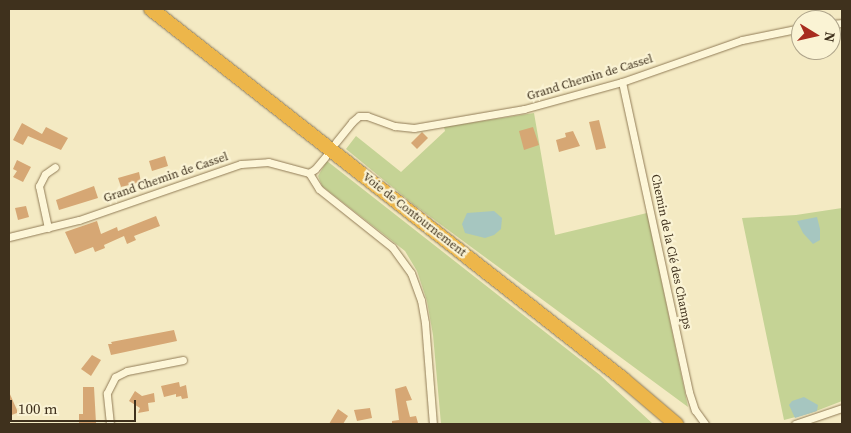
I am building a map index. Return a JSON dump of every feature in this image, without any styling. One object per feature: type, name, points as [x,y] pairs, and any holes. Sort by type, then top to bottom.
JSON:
[{"type":"highway","name":"Voie de Contournement","points":[[151,9],[623,379],[676,424]]},
{"type":"street","name":"Grand Chemin de Cassel","points":[[336,142],[352,122],[362,115],[395,126],[421,127],[544,105],[622,82],[742,40],[791,30]]},
{"type":"street","name":"Chemin de la Clé des Champs","points":[[622,82],[689,392],[695,410],[705,424]]},
{"type":"street","points":[[325,157],[315,169],[309,172],[319,189],[392,246],[412,273],[419,292],[425,322],[433,424]]},
{"type":"street","name":"Grand Chemin de Cassel","points":[[9,237],[48,228],[248,163],[273,162],[300,172],[309,172]]},
{"type":"street","points":[[48,228],[39,186],[45,174],[55,167]]},
{"type":"street","points":[[110,424],[107,393],[115,377],[127,371],[183,360]]},
{"type":"street","points":[[795,424],[842,408]]},
{"type":"green space","points":[[534,113],[555,235],[647,213],[688,407],[413,204],[346,149],[356,136],[401,172],[445,131],[444,127]]},
{"type":"green space","points":[[327,161],[600,375],[653,424],[441,424],[433,335],[427,301],[417,271],[405,251],[322,186],[318,176]]},
{"type":"green space","points":[[842,208],[842,401],[811,413],[784,420],[742,218],[796,215]]},
{"type":"water","points":[[494,211],[502,218],[501,229],[494,235],[485,238],[465,233],[462,224],[467,213]]},
{"type":"water","points":[[817,217],[820,240],[813,244],[803,233],[797,221]]},
{"type":"water","points":[[804,397],[818,405],[817,411],[795,418],[789,405],[792,401]]},
{"type":"building","points":[[599,120],[606,148],[596,150],[589,122]]},
{"type":"building","points":[[22,123],[42,134],[46,127],[68,138],[61,150],[28,136],[23,145],[13,140]]},
{"type":"building","points":[[533,127],[539,145],[524,150],[519,131]]},
{"type":"building","points":[[573,131],[580,146],[559,152],[556,140],[566,137],[565,133]]},
{"type":"building","points":[[422,132],[428,138],[417,149],[411,143]]},
{"type":"building","points":[[165,156],[168,166],[152,171],[149,161]]},
{"type":"building","points":[[17,160],[31,167],[23,182],[13,177],[17,171],[13,169]]},
{"type":"building","points":[[139,172],[141,182],[121,187],[118,178]]},
{"type":"building","points":[[94,186],[98,198],[59,210],[56,200]]},
{"type":"building","points":[[26,206],[29,217],[18,220],[15,208]]},
{"type":"building","points":[[156,216],[160,226],[134,236],[136,240],[127,244],[124,236],[104,245],[105,248],[95,252],[93,247],[75,254],[65,232],[97,221],[101,234],[117,227],[118,231]]},
{"type":"building","points":[[174,330],[177,341],[111,355],[108,344],[112,344],[111,342]]},
{"type":"building","points":[[92,355],[101,360],[91,376],[81,369]]},
{"type":"building","points":[[179,382],[180,387],[186,385],[188,398],[176,397],[176,394],[164,397],[161,386]]},
{"type":"building","points":[[406,386],[412,400],[406,401],[410,417],[416,416],[418,423],[392,424],[392,421],[399,420],[395,389]]},
{"type":"building","points":[[83,387],[94,387],[96,423],[79,424],[79,414],[83,414]]},
{"type":"building","points":[[135,391],[142,396],[154,393],[155,402],[148,403],[149,411],[138,413],[140,408],[129,401]]},
{"type":"building","points":[[9,392],[17,413],[9,416]]},
{"type":"building","points":[[370,408],[372,418],[357,421],[354,410]]},
{"type":"building","points":[[338,409],[348,416],[343,424],[329,424]]}]
